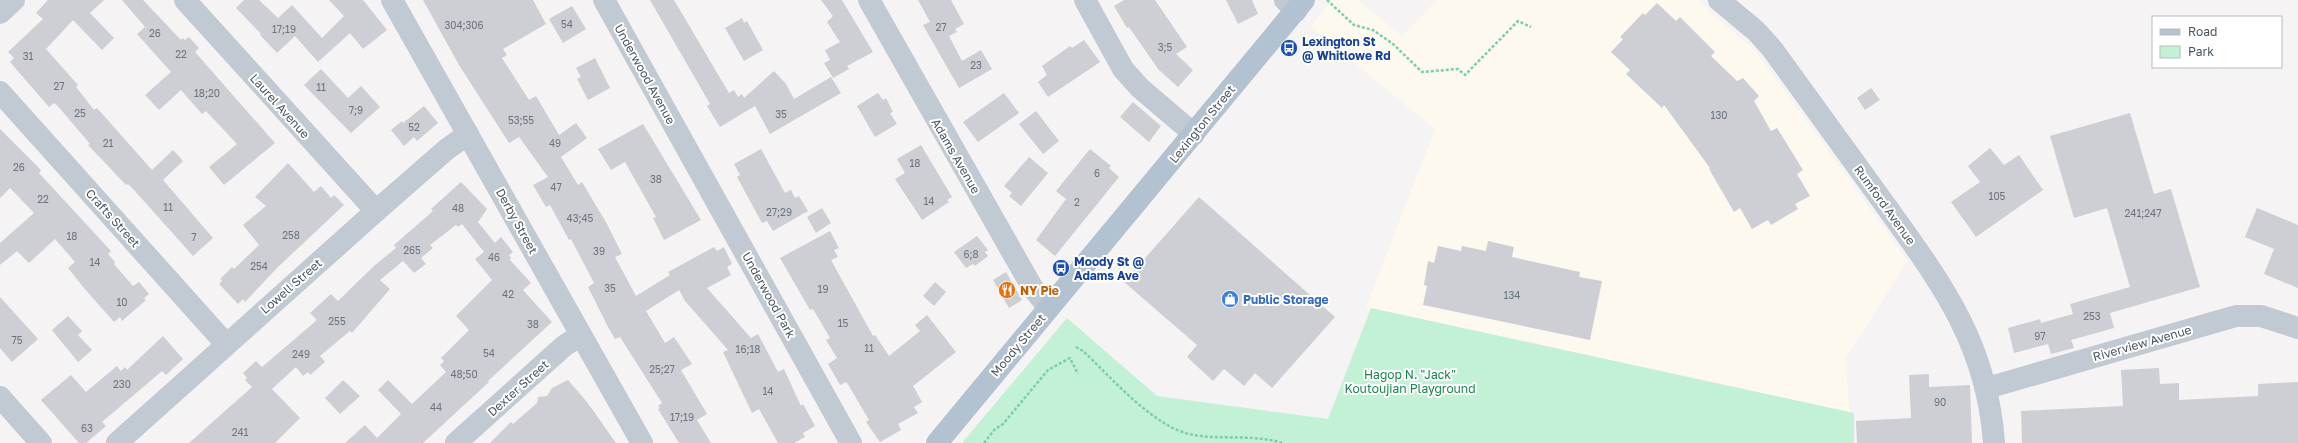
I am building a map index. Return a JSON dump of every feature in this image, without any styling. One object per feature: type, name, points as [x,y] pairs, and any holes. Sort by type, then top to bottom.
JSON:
[{"type":"main road","name":"Lexington Street","points":[[1100,248],[1194,134],[1295,4]]},
{"type":"main road","name":"Moody Street","points":[[937,443],[1100,248]]},
{"type":"street","points":[[0,12],[14,0]]},
{"type":"street","name":"Laurel Avenue","points":[[185,0],[376,211]]},
{"type":"street","name":"Derby Street","points":[[392,0],[642,443]]},
{"type":"street","name":"Underwood Avenue","points":[[604,0],[686,147]]},
{"type":"street","name":"Adams Avenue","points":[[869,0],[959,162],[1032,287],[1049,308]]},
{"type":"street","points":[[1085,0],[1123,69],[1140,88],[1194,134]]},
{"type":"street","name":"Rumford Avenue","points":[[1719,0],[1756,31],[1772,50],[1922,256],[1966,329],[1977,355],[1986,388],[1994,443]]},
{"type":"street","name":"Crafts Street","points":[[0,92],[226,344]]},
{"type":"street","name":"Lowell Street","points":[[117,443],[376,211],[447,149],[468,134]]},
{"type":"street","name":"Underwood Park","points":[[686,147],[851,443]]},
{"type":"street","name":"Riverview Avenue","points":[[1986,388],[2236,316],[2261,316],[2298,328]]},
{"type":"street","name":"Dexter Street","points":[[456,443],[564,346],[581,335]]},
{"type":"street","points":[[0,397],[41,443]]},
{"type":"path","points":[[1327,0],[1354,25],[1374,30],[1393,44],[1422,72],[1458,69],[1465,75],[1518,21],[1530,27]]},
{"type":"path","points":[[1076,348],[1083,351],[1166,427],[1192,435],[1256,438],[1282,443]]},
{"type":"path","points":[[984,443],[995,429],[1003,424],[1052,366],[1070,358],[1078,374]]},
{"type":"shaded area","points":[[1332,0],[1358,0],[1402,36],[1437,0],[1699,0],[1713,15],[1755,50],[1908,261],[1845,359],[1850,412],[1366,307],[1435,129],[1310,27]]},
{"type":"green space","name":"Hagop N. \"Jack\" Koutoujian Playground","points":[[1371,308],[1854,413],[1854,443],[962,443],[1067,318],[1157,396],[1328,419]]},
{"type":"building","points":[[48,0],[104,0],[90,13],[114,38],[102,50],[73,20],[46,49],[78,85],[76,87],[94,110],[97,108],[152,170],[173,150],[183,161],[163,180],[213,238],[193,256],[135,191],[128,184],[126,185],[88,145],[90,144],[57,105],[54,103],[49,107],[10,62],[14,58],[8,52],[43,19],[36,13]]},
{"type":"building","points":[[122,0],[143,0],[181,40],[183,38],[185,40],[189,37],[199,48],[195,52],[275,143],[224,185],[209,167],[237,144],[206,111],[202,114],[181,90],[159,110],[145,95],[171,72],[137,34],[145,27]]},
{"type":"building","points":[[244,0],[259,0],[278,18],[292,5],[322,38],[344,16],[329,0],[363,0],[387,30],[363,49],[350,33],[318,62],[295,36],[277,53],[236,8]]},
{"type":"building","points":[[423,0],[533,0],[546,24],[503,49],[507,55],[502,58],[529,100],[536,96],[559,135],[576,123],[587,138],[561,157],[578,185],[582,182],[607,224],[622,254],[615,257],[636,296],[670,275],[668,272],[714,247],[717,251],[724,247],[732,264],[727,267],[731,275],[707,288],[751,338],[758,334],[778,372],[784,369],[801,406],[803,404],[815,426],[803,433],[805,437],[794,443],[778,443],[759,409],[752,413],[723,352],[728,350],[685,301],[679,290],[646,311],[665,343],[674,337],[692,364],[681,370],[707,414],[697,420],[711,443],[679,443],[658,409],[660,408],[658,406],[662,403],[620,337],[615,339],[608,327],[588,287],[594,283],[571,239],[569,240],[550,205],[546,207],[533,185],[548,177],[519,137],[509,143],[459,65]]},
{"type":"building","points":[[650,0],[674,0],[729,93],[734,90],[738,97],[742,94],[744,98],[774,71],[786,84],[794,99],[831,77],[841,93],[770,134],[755,106],[720,127],[707,106],[710,104]]},
{"type":"building","points":[[821,0],[842,0],[873,52],[847,66],[849,69],[833,78],[824,63],[830,60],[825,50],[840,42],[827,22],[833,16]]},
{"type":"building","points":[[918,0],[951,0],[964,24],[955,29],[957,32],[949,36],[962,61],[981,50],[992,69],[959,88],[923,25],[930,22]]},
{"type":"building","points":[[1124,0],[1155,0],[1187,47],[1176,54],[1193,70],[1178,87],[1158,69],[1129,27],[1127,28],[1114,6]]},
{"type":"building","points":[[1226,0],[1252,0],[1258,14],[1238,24]]},
{"type":"building","points":[[1657,3],[1676,21],[1680,17],[1715,52],[1711,56],[1737,81],[1743,78],[1759,96],[1754,101],[1771,131],[1777,128],[1803,170],[1797,174],[1810,196],[1795,204],[1798,209],[1771,225],[1768,220],[1752,229],[1740,208],[1734,212],[1709,169],[1710,168],[1664,105],[1662,108],[1626,74],[1630,70],[1611,52],[1623,39],[1620,37],[1643,13],[1645,15]]},
{"type":"building","points":[[572,6],[586,29],[563,43],[549,19]]},
{"type":"building","points":[[742,18],[744,23],[747,21],[763,50],[744,61],[725,28]]},
{"type":"building","points":[[1084,40],[1100,62],[1048,97],[1038,82],[1047,75],[1042,66],[1070,46],[1072,48]]},
{"type":"building","points":[[595,58],[610,88],[588,100],[577,79],[581,77],[576,68]]},
{"type":"building","points":[[321,69],[348,98],[361,86],[380,107],[351,133],[304,85]]},
{"type":"building","points":[[1871,88],[1880,100],[1865,110],[1857,98]]},
{"type":"building","points":[[878,93],[883,100],[886,98],[893,112],[890,113],[897,124],[875,137],[857,106]]},
{"type":"building","points":[[1004,93],[1019,113],[978,142],[963,122]]},
{"type":"building","points":[[1133,102],[1161,126],[1149,142],[1120,117]]},
{"type":"building","points":[[424,106],[438,123],[417,141],[414,137],[404,146],[391,130],[402,121],[403,123]]},
{"type":"building","points":[[1036,111],[1059,141],[1043,154],[1019,124]]},
{"type":"building","points":[[2130,113],[2154,194],[2171,189],[2200,287],[2110,313],[2114,328],[2071,340],[2074,348],[2051,354],[2048,344],[2014,353],[2008,328],[2040,319],[2041,323],[2073,314],[2070,304],[2130,287],[2107,208],[2074,218],[2050,136]]},
{"type":"building","points":[[643,124],[701,220],[664,240],[653,218],[656,217],[625,162],[611,170],[598,149]]},
{"type":"building","points":[[0,129],[41,170],[39,173],[111,251],[108,254],[115,262],[114,264],[133,286],[139,282],[149,294],[144,298],[146,300],[122,321],[120,317],[114,322],[84,288],[68,268],[75,262],[55,239],[29,263],[17,251],[0,265],[0,243],[34,213],[10,188],[0,198]]},
{"type":"building","points":[[921,145],[952,197],[947,200],[949,202],[922,220],[895,179],[905,173],[897,159]]},
{"type":"building","points":[[1990,148],[2004,165],[2019,155],[2043,190],[1976,237],[1951,202],[1980,182],[1968,166]]},
{"type":"building","points":[[761,149],[785,193],[791,190],[795,198],[799,196],[808,211],[773,231],[767,221],[762,223],[737,177],[740,175],[734,164]]},
{"type":"building","points":[[1090,149],[1111,166],[1109,168],[1119,177],[1055,256],[1036,240],[1066,199],[1056,191]]},
{"type":"building","points":[[1029,157],[1048,173],[1021,206],[1009,196],[1012,193],[1004,186]]},
{"type":"building","points":[[288,163],[314,192],[321,186],[331,198],[334,195],[344,205],[277,268],[245,302],[243,299],[238,304],[219,284],[222,281],[220,279],[232,267],[234,269],[259,245],[243,225],[266,206],[255,197]]},
{"type":"building","points":[[461,182],[487,209],[478,222],[495,243],[501,237],[513,252],[509,255],[511,258],[510,260],[531,283],[523,290],[552,322],[423,443],[345,443],[365,425],[377,438],[401,414],[378,390],[388,380],[412,404],[446,372],[440,365],[444,361],[441,358],[469,330],[456,316],[492,280],[475,259],[484,252],[462,224],[458,227],[456,225],[430,245],[433,248],[421,258],[426,264],[414,273],[403,261],[380,280],[390,289],[352,333],[350,331],[320,356],[325,362],[310,375],[308,372],[303,376],[296,367],[272,389],[300,418],[275,443],[189,443],[252,387],[245,380],[247,378],[243,373],[256,361],[262,367],[317,320],[310,313],[331,294],[338,301],[375,265],[396,248],[394,245],[433,211],[431,209]]},
{"type":"building","name":"Public Storage","points":[[1199,197],[1335,317],[1272,388],[1255,373],[1244,386],[1224,369],[1213,381],[1187,357],[1197,345],[1124,282]]},
{"type":"building","points":[[822,208],[831,223],[816,233],[807,217]]},
{"type":"building","points":[[2257,208],[2298,225],[2298,288],[2264,274],[2274,249],[2245,237]]},
{"type":"building","points":[[830,231],[839,248],[834,250],[838,257],[831,260],[873,336],[875,335],[889,356],[920,331],[915,325],[927,315],[956,352],[913,386],[922,402],[914,407],[918,413],[898,424],[901,430],[880,442],[866,422],[869,420],[849,386],[846,382],[840,385],[828,364],[837,358],[826,340],[830,338],[813,309],[810,310],[780,258]]},
{"type":"building","points":[[977,236],[988,250],[985,252],[988,256],[975,266],[973,264],[966,268],[954,252]]},
{"type":"building","points":[[1488,241],[1514,247],[1512,257],[1580,272],[1579,277],[1602,281],[1590,340],[1423,305],[1427,286],[1424,285],[1428,261],[1434,263],[1438,246],[1461,251],[1462,246],[1486,251]]},
{"type":"building","name":"NY Pie","points":[[1006,272],[1022,300],[1009,308],[993,280]]},
{"type":"building","points":[[935,282],[946,292],[934,306],[923,296]]},
{"type":"building","points":[[0,297],[38,339],[12,362],[0,348]]},
{"type":"building","points":[[68,316],[82,331],[78,335],[92,350],[78,362],[52,330]]},
{"type":"building","points":[[163,336],[183,359],[166,375],[162,371],[102,422],[106,426],[86,443],[79,443],[41,400],[71,375],[86,392],[117,366],[121,371],[125,367],[127,370]]},
{"type":"building","points":[[2159,368],[2160,384],[2179,383],[2179,400],[2258,396],[2258,384],[2298,382],[2298,443],[2022,443],[2021,411],[2123,406],[2121,370]]},
{"type":"building","points":[[1929,374],[1929,387],[1970,385],[1972,443],[1857,443],[1856,421],[1911,418],[1909,375]]},
{"type":"building","points":[[343,380],[360,396],[340,414],[325,398]]},
{"type":"building","points":[[568,380],[587,402],[616,443],[490,443],[511,422],[513,424],[537,403],[538,397],[547,396],[552,388]]},
{"type":"place","name":"Lexington St @ Whitlowe Rd","points":[[1289,48]]},
{"type":"place","name":"Moody St @ Adams Ave","points":[[1061,268]]},
{"type":"place","name":"NY Pie","points":[[1007,290]]},
{"type":"place","name":"Public Storage","points":[[1230,299]]}]
